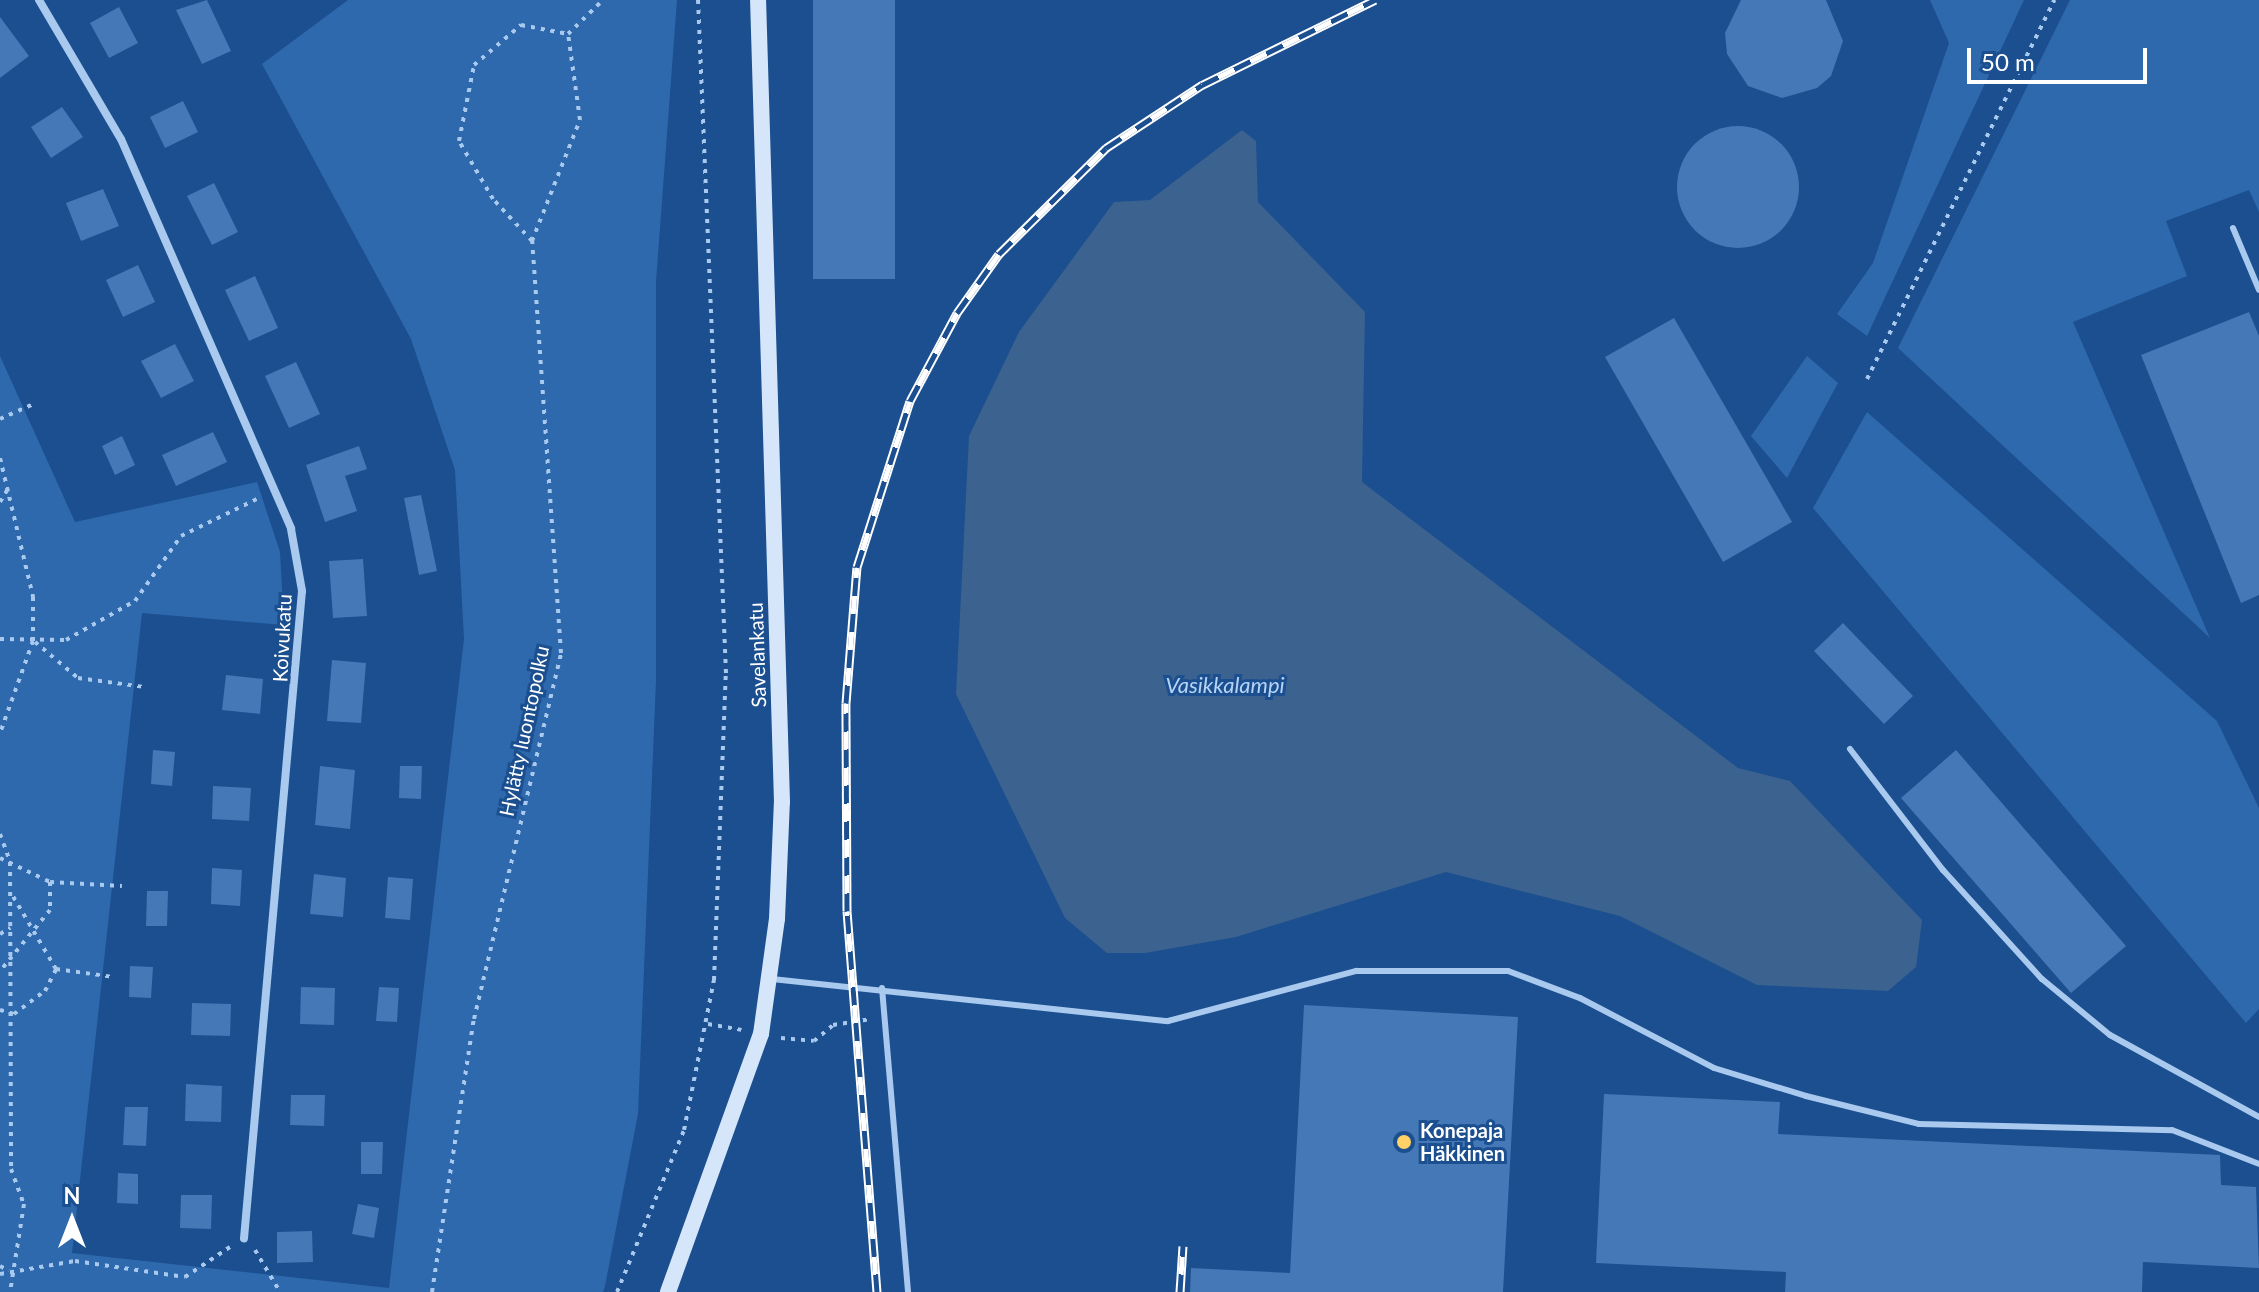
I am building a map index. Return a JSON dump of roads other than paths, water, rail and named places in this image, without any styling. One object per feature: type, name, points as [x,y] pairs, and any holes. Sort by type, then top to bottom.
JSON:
[{"type":"main road","name":"Savelankatu","points":[[668,1292],[761,1034],[769,979],[782,802],[758,0]]},
{"type":"street","name":"Koivukatu","points":[[39,0],[121,139],[291,529],[302,591],[244,1238]]},
{"type":"lane","points":[[2233,228],[2259,290]]},
{"type":"lane","points":[[1850,749],[1915,837],[2042,979],[2110,1035],[2259,1117]]},
{"type":"lane","points":[[769,979],[882,988],[1168,1021],[1356,971],[1508,971],[1580,998],[1714,1068],[1806,1096],[1919,1124],[2172,1130],[2259,1164]]},
{"type":"lane","points":[[882,988],[908,1292]]},
{"type":"water","name":"Vasikkalampi","points":[[1242,130],[1256,141],[1258,202],[1365,312],[1362,482],[1738,768],[1790,781],[1922,920],[1916,967],[1888,991],[1757,985],[1620,916],[1446,872],[1236,937],[1145,953],[1107,953],[1065,918],[956,694],[969,436],[1019,332],[1114,202],[1150,200]]},
{"type":"railway","points":[[877,1292],[847,911],[846,703],[857,567],[910,401],[957,313],[999,254],[1106,148],[1202,85],[1375,0]]},
{"type":"railway","points":[[1180,1292],[1183,1246]]},
{"type":"place","name":"Konepaja Häkkinen","points":[[1404,1142]]}]
